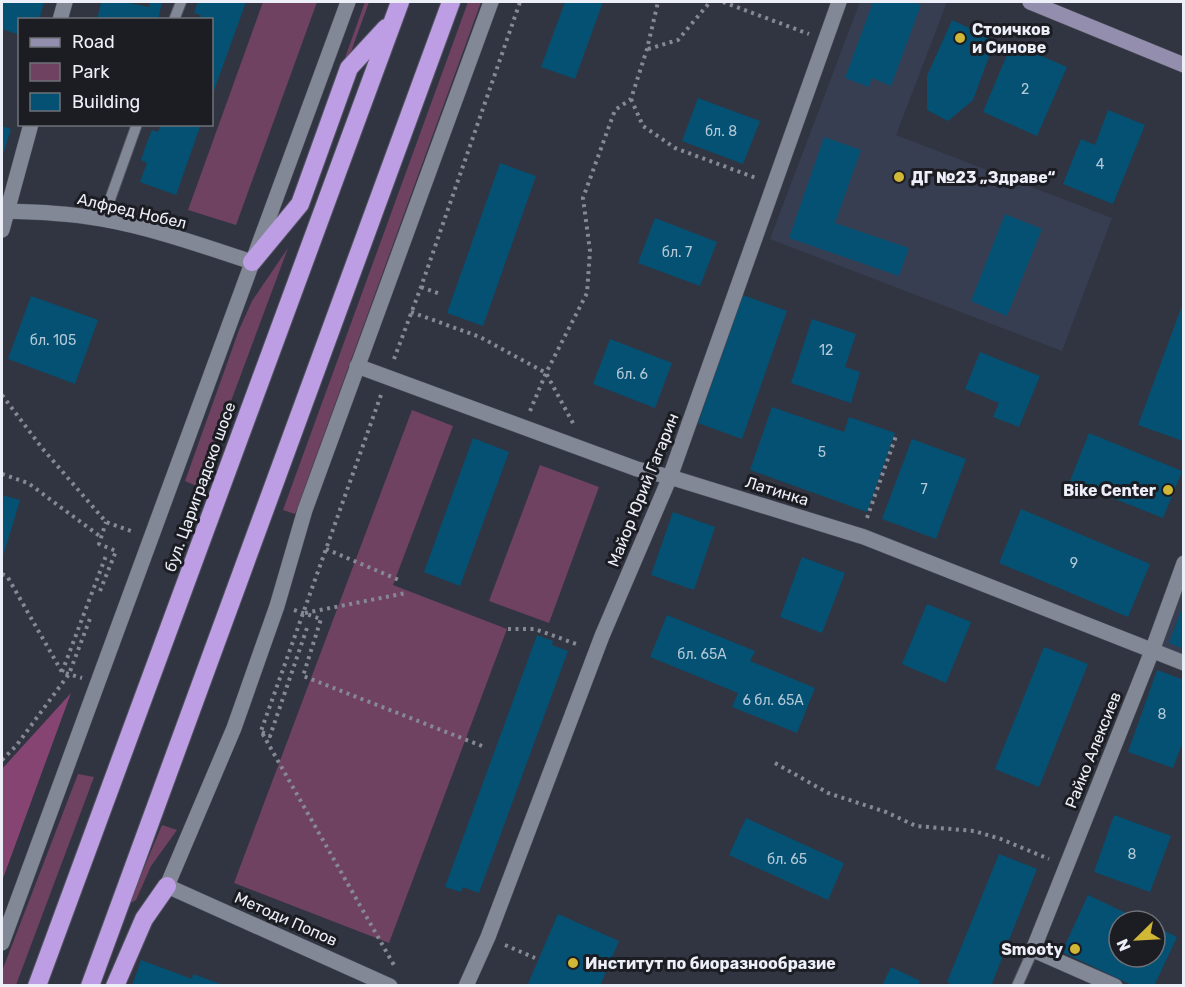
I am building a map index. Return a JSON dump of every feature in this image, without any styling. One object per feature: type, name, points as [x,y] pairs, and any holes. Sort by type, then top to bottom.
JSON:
[{"type":"highway","name":"бул. Цариградско шосе","points":[[37,986],[400,2]]},
{"type":"highway","points":[[90,986],[451,2]]},
{"type":"highway","points":[[252,262],[300,204],[350,68],[393,20]]},
{"type":"highway","points":[[115,986],[144,918],[167,886]]},
{"type":"street","points":[[61,18],[65,2]]},
{"type":"street","name":"бул. Цариградско шосе","points":[[2,943],[348,2]]},
{"type":"street","points":[[167,886],[234,728],[277,606],[305,510],[491,2]]},
{"type":"street","name":"Майор Юрий Гагарин","points":[[466,986],[488,937],[597,651],[670,477],[839,2]]},
{"type":"street","points":[[1030,2],[1184,65]]},
{"type":"street","points":[[2,230],[4,211],[30,126]]},
{"type":"street","name":"Алфред Нобел","points":[[4,211],[64,214],[103,219],[183,240],[252,262]]},
{"type":"street","name":"Латинка","points":[[357,366],[589,453],[864,537],[1184,663]]},
{"type":"street","name":"Райко Алексиев","points":[[1033,950],[1152,651],[1184,563]]},
{"type":"street","name":"Методи Попов","points":[[167,886],[395,980]]},
{"type":"street","points":[[1033,950],[1115,986]]},
{"type":"lane","points":[[175,18],[181,2]]},
{"type":"lane","points":[[103,219],[136,126]]},
{"type":"lane","points":[[1017,986],[1033,950]]},
{"type":"path","points":[[395,980],[261,731],[421,287],[520,2]]},
{"type":"path","points":[[522,428],[546,373],[587,293],[590,251],[583,198],[615,110],[631,99],[647,49],[658,2]]},
{"type":"path","points":[[647,49],[678,40],[710,2]]},
{"type":"path","points":[[723,2],[825,40]]},
{"type":"path","points":[[631,99],[643,126],[675,148],[753,177]]},
{"type":"path","points":[[421,287],[440,294]]},
{"type":"path","points":[[411,312],[480,337],[546,373],[589,453]]},
{"type":"path","points":[[2,395],[42,448],[106,522],[136,533]]},
{"type":"path","points":[[869,514],[896,436]]},
{"type":"path","points":[[2,474],[28,483],[101,537]]},
{"type":"path","points":[[100,591],[116,551],[99,544],[106,522]]},
{"type":"path","points":[[326,549],[399,580]]},
{"type":"path","points":[[62,672],[107,553]]},
{"type":"path","points":[[2,574],[7,576],[62,672],[83,679]]},
{"type":"path","points":[[304,613],[406,593]]},
{"type":"path","points":[[304,613],[321,619],[303,676],[482,746]]},
{"type":"path","points":[[2,760],[16,746],[69,674],[91,616]]},
{"type":"path","points":[[261,731],[270,736],[307,628]]},
{"type":"path","points":[[508,629],[535,629],[597,651]]},
{"type":"path","points":[[776,762],[828,793],[886,812],[916,826],[974,831],[1001,839],[1066,866]]},
{"type":"path","points":[[488,937],[535,958]]},
{"type":"shaded area","name":"ДГ №23 „Здраве“","points":[[860,2],[947,2],[896,135],[1112,218],[1062,351],[770,239]]},
{"type":"shaded area","points":[[1183,583],[1183,654],[1159,646]]},
{"type":"shaded area","points":[[71,693],[2,881],[2,769]]},
{"type":"green space","points":[[263,2],[317,2],[236,225],[188,210]]},
{"type":"green space","points":[[365,2],[369,2],[302,187],[299,186]]},
{"type":"green space","points":[[468,2],[481,2],[295,514],[283,510]]},
{"type":"green space","points":[[288,248],[199,487],[185,481],[239,330],[252,301]]},
{"type":"green space","points":[[412,410],[453,426],[393,585],[507,629],[389,943],[234,883]]},
{"type":"green space","points":[[540,465],[599,487],[549,623],[489,601]]},
{"type":"green space","points":[[78,774],[94,777],[16,985],[2,985],[2,971]]},
{"type":"green space","points":[[162,825],[177,830],[151,866],[136,900],[129,904]]},
{"type":"building","points":[[2,2],[44,2],[40,18],[18,18],[18,34],[2,29]]},
{"type":"building","points":[[101,2],[124,2],[149,7],[150,2],[162,2],[158,18],[97,18]]},
{"type":"building","points":[[198,2],[246,2],[213,93],[213,18],[200,18],[201,15],[194,13]]},
{"type":"building","points":[[565,2],[603,2],[575,79],[541,67]]},
{"type":"building","points":[[873,2],[912,2],[921,5],[891,86],[872,78],[869,87],[845,78]]},
{"type":"building","points":[[952,20],[995,40],[973,100],[948,121],[927,110],[927,76]]},
{"type":"building","points":[[1012,43],[1067,67],[1037,136],[983,112]]},
{"type":"building","points":[[698,98],[760,121],[743,164],[682,141]]},
{"type":"building","points":[[1108,110],[1145,125],[1113,204],[1063,184],[1081,139],[1095,145]]},
{"type":"building","points":[[2,126],[11,129],[2,158]]},
{"type":"building","points":[[160,126],[200,126],[176,195],[140,182],[147,163],[141,160],[146,145],[152,130],[158,132]]},
{"type":"building","points":[[824,137],[861,150],[835,223],[909,248],[899,276],[789,238]]},
{"type":"building","points":[[500,163],[536,176],[483,326],[447,313]]},
{"type":"building","points":[[1005,214],[1042,229],[1007,316],[971,301]]},
{"type":"building","points":[[655,218],[717,242],[700,286],[638,263]]},
{"type":"building","points":[[743,295],[787,311],[742,439],[698,423]]},
{"type":"building","points":[[31,296],[98,320],[75,384],[8,359]]},
{"type":"building","points":[[1183,303],[1184,439],[1183,441],[1138,425]]},
{"type":"building","points":[[812,319],[856,334],[845,367],[860,372],[851,403],[791,383]]},
{"type":"building","points":[[610,339],[672,363],[655,408],[593,384]]},
{"type":"building","points":[[980,352],[1040,376],[1019,427],[993,417],[999,403],[965,389]]},
{"type":"building","points":[[772,407],[844,432],[849,417],[895,433],[867,512],[750,470]]},
{"type":"building","points":[[1089,433],[1182,471],[1163,518],[1070,481]]},
{"type":"building","points":[[473,438],[509,452],[460,586],[424,572]]},
{"type":"building","points":[[912,439],[966,459],[936,539],[882,519]]},
{"type":"building","points":[[2,495],[20,500],[2,560]]},
{"type":"building","points":[[1021,509],[1150,564],[1128,617],[999,563]]},
{"type":"building","points":[[673,512],[715,527],[694,590],[651,575]]},
{"type":"building","points":[[802,557],[845,573],[822,633],[780,617]]},
{"type":"building","points":[[927,604],[971,622],[946,683],[902,664]]},
{"type":"building","points":[[1184,605],[1184,649],[1169,643]]},
{"type":"building","points":[[667,615],[755,651],[750,661],[815,688],[797,733],[732,707],[738,693],[650,657]]},
{"type":"building","points":[[537,635],[553,641],[552,645],[568,651],[479,893],[463,887],[461,892],[445,887]]},
{"type":"building","points":[[1044,647],[1088,664],[1039,787],[995,769]]},
{"type":"building","points":[[1157,670],[1184,680],[1181,687],[1184,688],[1184,739],[1173,768],[1128,752]]},
{"type":"building","points":[[1114,815],[1171,836],[1150,892],[1094,872]]},
{"type":"building","points":[[746,818],[844,863],[828,900],[729,855]]},
{"type":"building","points":[[999,854],[1037,869],[991,986],[955,986],[947,982]]},
{"type":"building","points":[[1088,895],[1118,909],[1107,909],[1107,969],[1162,969],[1154,986],[1134,986],[1062,952]]},
{"type":"building","name":"Институт по биоразнообразие","points":[[558,914],[619,941],[600,986],[527,986]]},
{"type":"building","points":[[1167,932],[1177,937],[1167,958]]},
{"type":"building","points":[[141,960],[192,979],[193,974],[226,986],[132,986]]},
{"type":"building","points":[[891,967],[920,981],[918,986],[882,986]]},
{"type":"place","name":"Стоичков и Синове","points":[[960,38]]},
{"type":"place","name":"ДГ №23 „Здраве“","points":[[899,177]]},
{"type":"place","name":"Bike Center","points":[[1168,490]]},
{"type":"place","name":"Smooty","points":[[1075,949]]},
{"type":"place","name":"Институт по биоразнообразие","points":[[573,963]]}]
